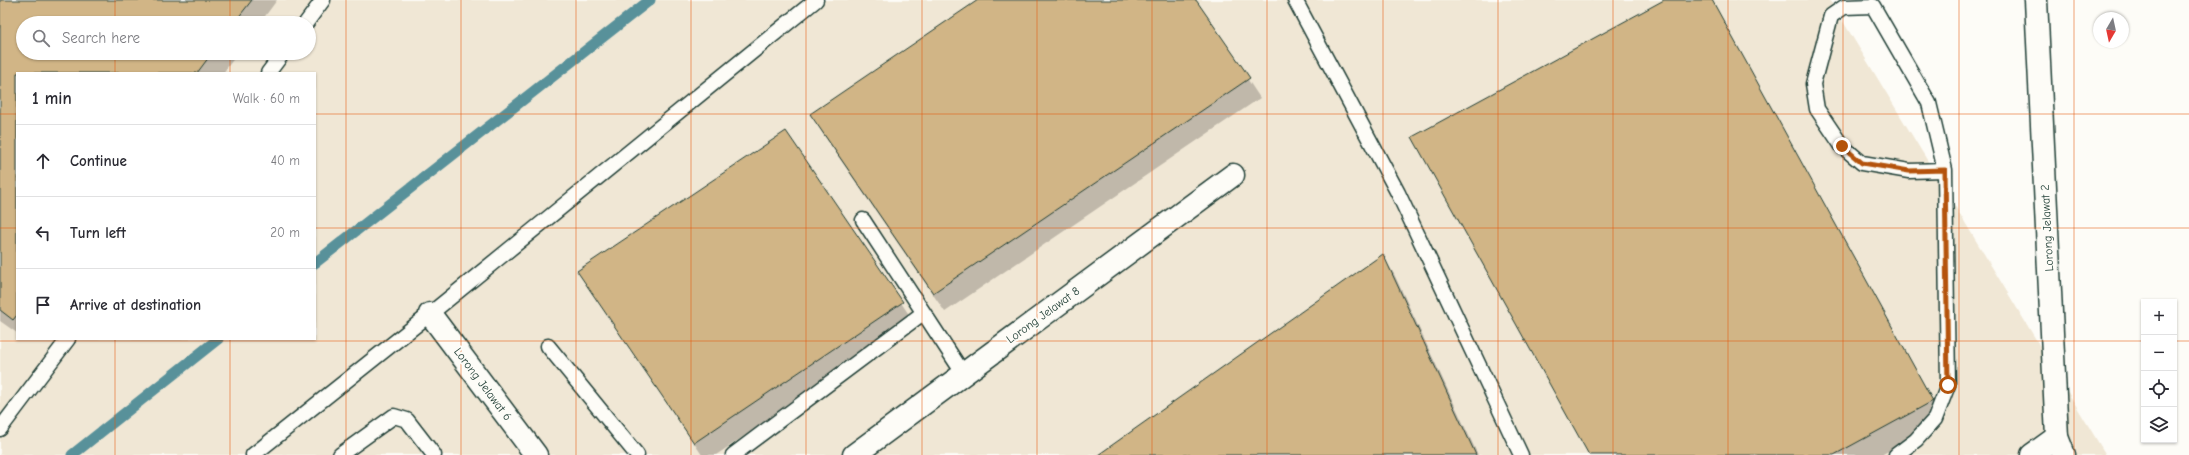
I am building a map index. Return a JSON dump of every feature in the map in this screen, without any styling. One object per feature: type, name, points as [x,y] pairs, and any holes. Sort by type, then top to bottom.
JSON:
[{"type":"street","name":"Lorong Jelawat 2","points":[[2036,0],[2061,446]]},
{"type":"street","name":"Lorong Jelawat 8","points":[[854,455],[1233,175]]},
{"type":"street","name":"Lorong Jelawat 6","points":[[430,314],[536,455]]},
{"type":"street","points":[[2032,455],[2061,446]]},
{"type":"lane","points":[[311,16],[323,0]]},
{"type":"lane","points":[[253,455],[430,314],[816,0]]},
{"type":"lane","points":[[1295,0],[1398,193],[1522,455]]},
{"type":"lane","points":[[1896,455],[1916,440],[1935,419],[1948,385],[1945,170],[1929,103],[1871,3],[1844,7],[1831,16],[1813,84],[1817,109],[1842,146],[1862,163],[1909,171],[1945,170]]},
{"type":"lane","points":[[269,72],[278,60]]},
{"type":"lane","points":[[863,220],[963,373]]},
{"type":"lane","points":[[734,455],[923,313]]},
{"type":"lane","points":[[0,429],[67,340]]},
{"type":"lane","points":[[548,346],[637,455]]},
{"type":"lane","points":[[340,455],[394,416],[407,420],[434,455]]},
{"type":"shaded area","points":[[0,0],[800,0],[807,6],[815,0],[1830,0],[2106,455],[0,455]]},
{"type":"building","points":[[0,0],[252,0],[239,16],[16,16],[16,60],[207,60],[198,72],[16,72],[16,316],[13,320],[0,310]]},
{"type":"building","points":[[978,0],[1196,0],[1250,78],[933,293],[810,114]]},
{"type":"building","points":[[1664,0],[1712,0],[1933,401],[1834,455],[1589,455],[1412,137]]},
{"type":"building","points":[[786,131],[903,302],[694,443],[577,271]]},
{"type":"building","points":[[1383,254],[1476,455],[1098,455]]},
{"type":"waterway","points":[[316,262],[650,0]]},
{"type":"waterway","points":[[72,455],[217,340]]},
{"type":"route","points":[[1842,146],[1862,163],[1909,171],[1945,170],[1948,385]]}]
